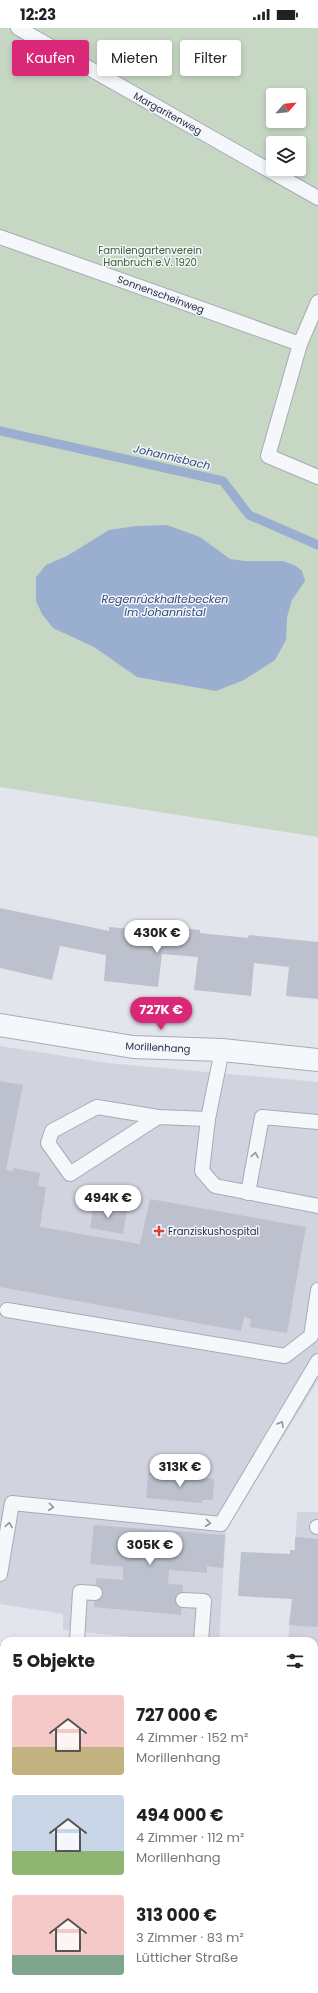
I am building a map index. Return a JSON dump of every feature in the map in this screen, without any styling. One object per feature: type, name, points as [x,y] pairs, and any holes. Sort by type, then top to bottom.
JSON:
[{"type":"street","name":"Morillenhang","points":[[0,1025],[133,1047],[222,1050],[318,1060]]},
{"type":"lane","name":"Margaritenweg","points":[[18,28],[318,198]]},
{"type":"lane","name":"Sonnenscheinweg","points":[[0,237],[300,344]]},
{"type":"lane","points":[[318,302],[300,344],[268,456],[318,477]]},
{"type":"lane","points":[[222,1050],[208,1119],[202,1171],[215,1186],[318,1206]]},
{"type":"lane","points":[[158,1117],[70,1174],[48,1143],[52,1131],[97,1107],[158,1117],[208,1119]]},
{"type":"lane","points":[[248,1193],[262,1117],[318,1122]]},
{"type":"lane","points":[[7,1310],[285,1356],[311,1336],[318,1290]]},
{"type":"lane","points":[[0,1574],[12,1503],[221,1524],[318,1361]]},
{"type":"lane","points":[[77,1637],[80,1592],[95,1593]]},
{"type":"lane","points":[[182,1600],[204,1601],[201,1637]]},
{"type":"shaded area","name":"Franziskushospital","points":[[0,1046],[108,1063],[318,1082],[318,1380],[226,1530],[219,1637],[130,1637],[63,1630],[63,1614],[0,1604]]},
{"type":"shaded area","points":[[297,1512],[318,1512],[318,1637],[288,1637],[292,1599],[294,1599],[290,1550],[295,1550]]},
{"type":"green space","name":"Familengartenverein Hanbruch e.V. 1920","points":[[0,28],[318,28],[318,837],[0,787]]},
{"type":"water","name":"Regenrückhaltebecken Im Johannistal","points":[[167,525],[200,537],[230,559],[245,561],[283,561],[296,566],[302,571],[305,581],[292,600],[287,617],[286,640],[275,660],[244,680],[216,691],[137,677],[94,647],[53,628],[42,614],[36,601],[36,577],[46,565],[67,556],[109,530],[136,526]]},
{"type":"building","points":[[0,908],[109,931],[109,927],[156,931],[157,926],[200,930],[200,933],[248,938],[249,935],[318,942],[318,999],[286,996],[289,967],[254,963],[251,996],[194,990],[198,957],[162,954],[158,987],[104,981],[106,955],[60,946],[52,980],[0,968]]},
{"type":"building","points":[[0,1081],[23,1085],[6,1170],[13,1172],[13,1168],[40,1173],[38,1186],[46,1187],[40,1227],[140,1244],[150,1199],[306,1227],[287,1333],[250,1327],[251,1319],[244,1317],[241,1331],[0,1287]]},
{"type":"building","points":[[94,1204],[127,1211],[123,1234],[90,1228]]},
{"type":"building","points":[[148,1473],[214,1479],[213,1500],[202,1500],[202,1503],[146,1498]]},
{"type":"building","points":[[94,1525],[225,1535],[223,1568],[207,1566],[207,1573],[169,1570],[168,1584],[183,1585],[181,1615],[94,1607],[96,1578],[123,1580],[123,1567],[90,1564]]},
{"type":"building","points":[[295,1537],[318,1539],[318,1626],[316,1627],[289,1625],[292,1599],[238,1596],[241,1552],[290,1554],[290,1550],[295,1550]]},
{"type":"waterway","name":"Johannisbach","points":[[0,431],[223,481],[249,515],[318,545]]},
{"type":"place","name":"Franziskushospital","points":[[159,1231]]}]
